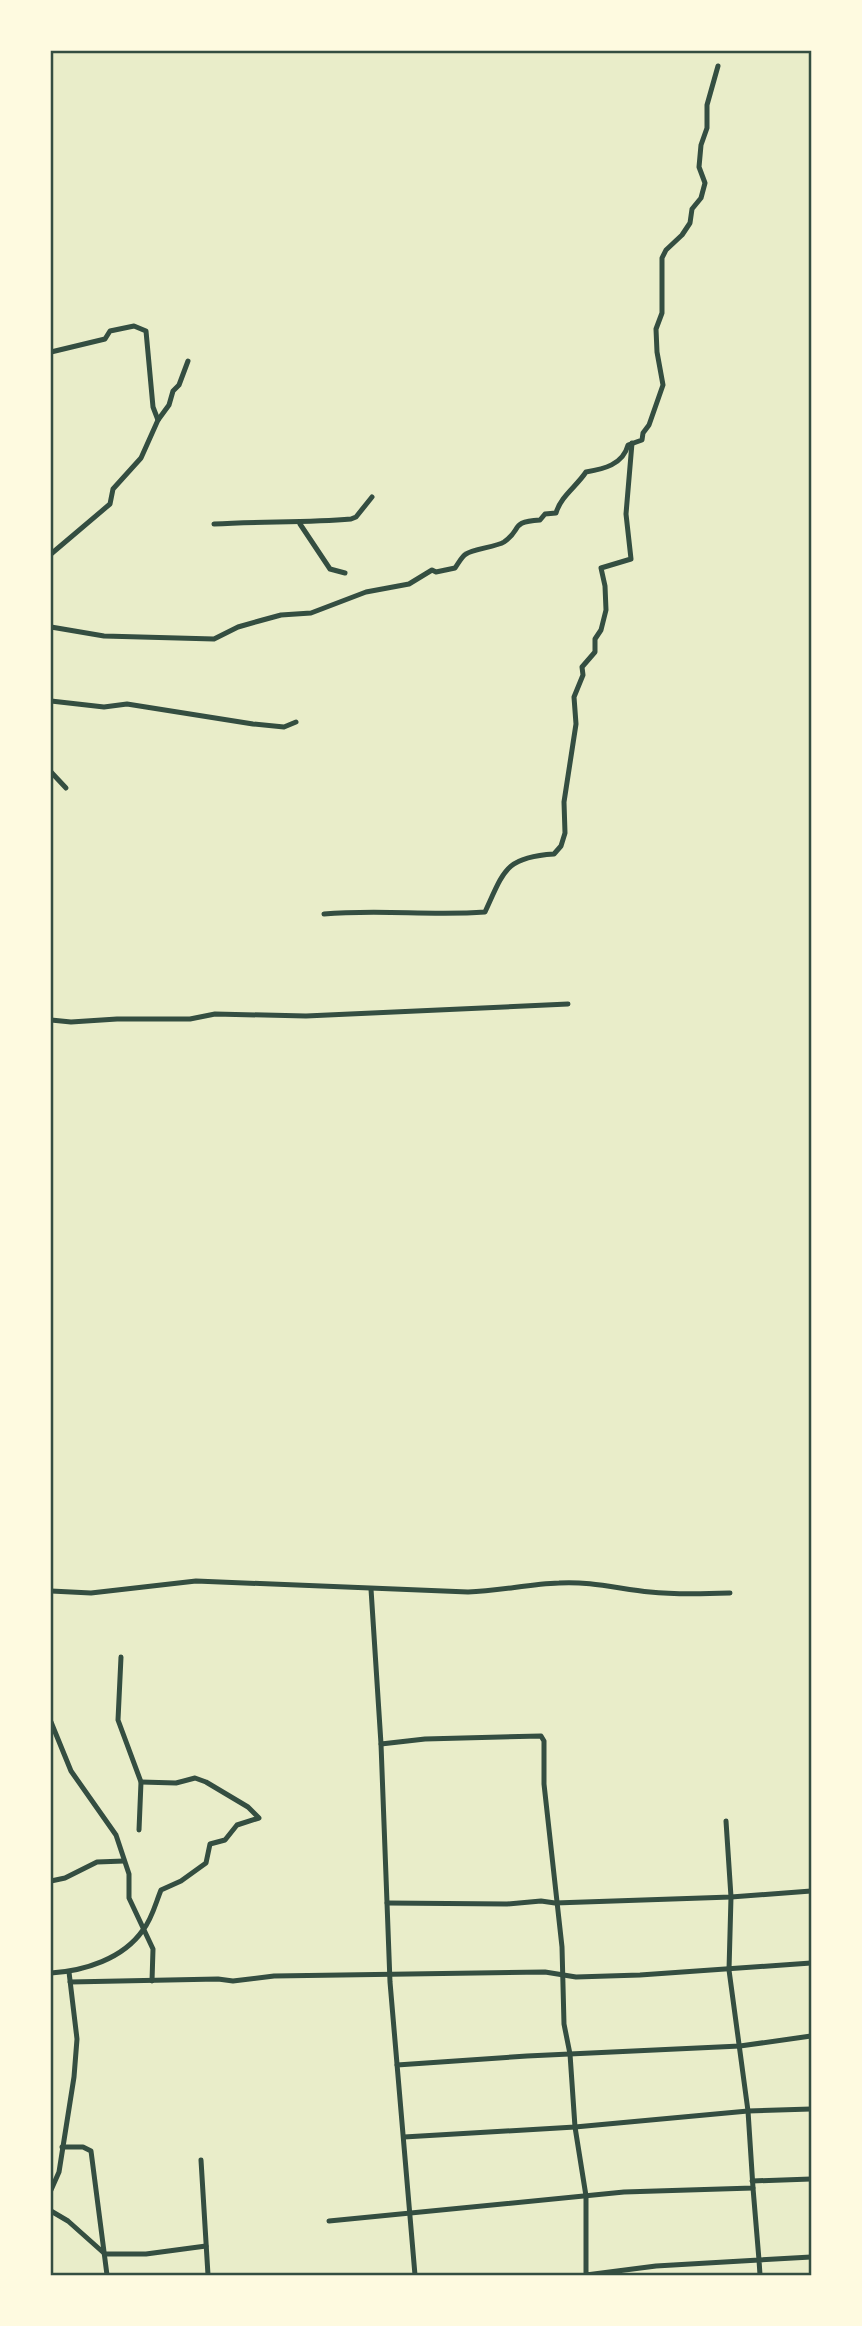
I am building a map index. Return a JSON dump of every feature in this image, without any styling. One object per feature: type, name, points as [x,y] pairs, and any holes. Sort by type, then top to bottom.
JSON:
[{"type":"street","points":[[51,627],[104,636],[214,639],[238,627],[266,619],[311,613],[366,592],[409,584],[432,570],[436,572],[456,568],[466,554],[502,543],[513,534],[518,524],[540,520],[545,514],[556,513],[559,504],[586,472],[610,467],[626,452],[628,445],[642,440],[649,425],[663,385],[656,329],[662,313],[662,258],[690,223],[692,209],[701,198],[705,183],[699,167],[701,145],[707,128],[707,105],[718,66]]},
{"type":"street","points":[[51,352],[105,339],[110,331],[134,327],[146,331],[153,407],[158,420]]},
{"type":"street","points":[[51,554],[110,504],[113,489],[141,458],[158,420],[169,405],[173,391],[179,385],[188,361]]},
{"type":"street","points":[[324,914],[366,910],[453,914],[485,912],[503,873],[513,864],[531,855],[554,854],[561,846],[565,833],[565,792],[576,724],[574,697],[583,675],[582,667],[595,652],[595,639],[601,630],[606,610],[601,568],[631,559],[626,514],[632,443]]},
{"type":"street","points":[[214,524],[300,524],[312,520],[351,519],[356,517],[372,496]]},
{"type":"street","points":[[300,524],[330,569],[345,573]]},
{"type":"street","points":[[51,701],[104,707],[127,704],[284,727],[296,722]]},
{"type":"street","points":[[51,772],[66,788]]},
{"type":"street","points":[[51,1020],[71,1022],[190,1018],[215,1014],[306,1016],[568,1004]]},
{"type":"street","points":[[51,1591],[91,1593],[196,1581],[478,1592],[559,1583],[658,1593],[730,1593]]},
{"type":"street","points":[[372,1589],[390,1975],[415,2275]]},
{"type":"street","points":[[121,1657],[118,1720],[141,1782],[139,1830]]},
{"type":"street","points":[[51,1722],[71,1772],[116,1835],[129,1874],[130,1898],[153,1950],[152,1981]]},
{"type":"street","points":[[381,1744],[541,1736],[544,1741],[544,1784],[555,1903],[562,1947],[564,2024],[570,2054],[575,2127],[586,2196],[586,2275],[656,2266],[811,2256]]},
{"type":"street","points":[[51,1973],[69,1972],[117,1956],[144,1930],[161,1890],[181,1881],[205,1863],[211,1844],[225,1840],[237,1825],[259,1818],[248,1807],[195,1778],[176,1783],[141,1782]]},
{"type":"street","points":[[726,1821],[732,1897],[729,1970],[737,2046],[748,2111],[760,2275]]},
{"type":"street","points":[[51,1881],[65,1878],[97,1862],[124,1861]]},
{"type":"street","points":[[387,1903],[555,1903],[732,1897],[811,1891]]},
{"type":"street","points":[[70,1982],[233,1981],[274,1976],[533,1972],[576,1977],[729,1970],[811,1963]]},
{"type":"street","points":[[51,2190],[59,2172],[78,2039],[69,1972]]},
{"type":"street","points":[[397,2065],[737,2046],[811,2036]]},
{"type":"street","points":[[404,2137],[575,2127],[748,2111],[811,2109]]},
{"type":"street","points":[[62,2147],[83,2147],[91,2151],[107,2275]]},
{"type":"street","points":[[201,2160],[208,2275]]},
{"type":"street","points":[[329,2221],[624,2192],[811,2179]]},
{"type":"street","points":[[51,2211],[68,2221],[105,2254],[146,2254],[206,2246]]}]
